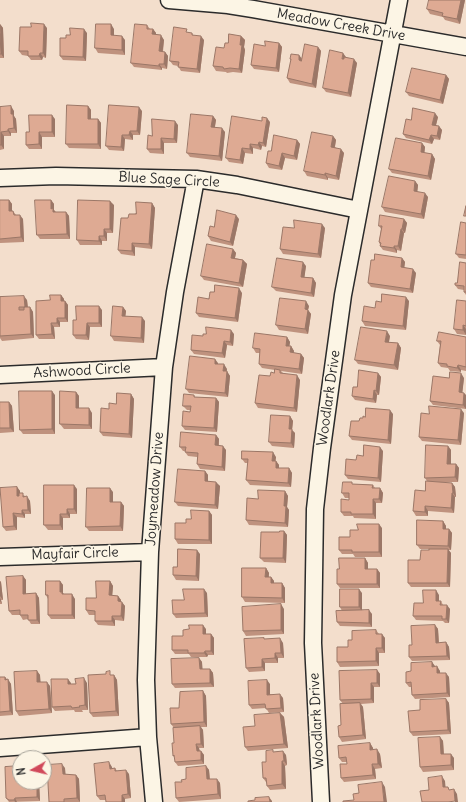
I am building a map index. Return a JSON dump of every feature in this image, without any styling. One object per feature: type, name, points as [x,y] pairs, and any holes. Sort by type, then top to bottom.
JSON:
[{"type":"street","name":"Meadow Creek Drive","points":[[169,0],[229,3],[466,47]]},
{"type":"street","name":"Woodlark Drive","points":[[322,802],[313,643],[315,508],[343,295],[399,0]]},
{"type":"street","name":"Blue Sage Circle","points":[[0,178],[56,176],[196,179],[237,185],[359,210]]},
{"type":"street","name":"Joymeadow Drive","points":[[154,802],[148,737],[146,680],[150,552],[164,367],[175,292],[196,179]]},
{"type":"street","name":"Ashwood Circle","points":[[0,375],[164,367]]},
{"type":"street","name":"Mayfair Circle","points":[[0,557],[150,552]]},
{"type":"street","points":[[0,748],[148,737]]},
{"type":"building","points":[[429,0],[461,0],[457,19],[442,16],[443,13],[427,9]]},
{"type":"building","points":[[31,23],[44,24],[43,53],[40,53],[39,56],[28,56],[28,51],[19,51],[20,27],[31,27]]},
{"type":"building","points":[[96,24],[111,24],[111,35],[122,36],[122,50],[95,48]]},
{"type":"building","points":[[135,24],[147,25],[147,29],[153,29],[152,34],[161,35],[159,51],[165,52],[164,64],[159,64],[159,66],[131,63]]},
{"type":"building","points":[[174,27],[187,29],[186,32],[192,33],[192,35],[201,36],[197,69],[178,67],[179,62],[170,61]]},
{"type":"building","points":[[70,28],[84,29],[83,57],[60,56],[60,38],[66,38],[66,35],[70,35]]},
{"type":"building","points":[[229,34],[241,36],[240,45],[242,45],[239,69],[224,69],[223,67],[213,66],[216,47],[224,48],[225,43],[228,43]]},
{"type":"building","points":[[265,41],[279,43],[276,68],[251,65],[254,44],[265,46]]},
{"type":"building","points":[[305,44],[318,47],[312,84],[287,78],[291,54],[299,55],[299,60],[301,61]]},
{"type":"building","points":[[330,50],[343,53],[342,59],[344,59],[344,57],[354,59],[348,93],[323,88]]},
{"type":"building","points":[[412,68],[446,75],[440,100],[406,92]]},
{"type":"building","points":[[67,105],[88,106],[88,119],[98,119],[98,144],[66,144]]},
{"type":"building","points":[[109,105],[139,107],[137,131],[130,131],[129,135],[122,135],[121,147],[106,146]]},
{"type":"building","points":[[11,106],[14,128],[1,132],[0,145],[0,107]]},
{"type":"building","points":[[413,108],[435,113],[432,125],[439,126],[437,136],[431,135],[429,140],[403,134],[406,119],[411,120]]},
{"type":"building","points":[[191,114],[213,116],[211,127],[222,128],[219,156],[187,153]]},
{"type":"building","points":[[29,115],[52,115],[52,132],[39,132],[39,144],[26,145],[26,132],[29,132]]},
{"type":"building","points":[[232,116],[262,121],[262,117],[267,118],[263,143],[259,142],[258,145],[250,144],[250,149],[242,148],[240,160],[226,158]]},
{"type":"building","points":[[152,119],[175,121],[174,139],[161,138],[161,149],[147,149],[148,135],[152,136]]},
{"type":"building","points":[[312,132],[333,136],[331,147],[341,149],[336,176],[325,173],[325,175],[304,171]]},
{"type":"building","points":[[274,135],[297,140],[294,156],[282,153],[279,166],[266,163],[268,151],[271,151]]},
{"type":"building","points":[[396,138],[422,143],[421,152],[432,154],[428,176],[389,169]]},
{"type":"building","points":[[389,176],[415,181],[414,191],[425,193],[421,214],[382,207]]},
{"type":"building","points":[[0,200],[9,200],[9,211],[13,211],[14,215],[20,215],[21,237],[0,239]]},
{"type":"building","points":[[35,200],[51,200],[51,209],[53,208],[53,212],[66,212],[67,234],[37,235]]},
{"type":"building","points":[[78,200],[110,201],[110,229],[104,229],[104,236],[99,236],[99,241],[77,240]]},
{"type":"building","points":[[136,202],[152,203],[149,244],[132,243],[132,251],[118,250],[121,218],[128,218],[129,214],[136,214]]},
{"type":"building","points":[[217,210],[236,215],[230,242],[208,236],[210,226],[214,227]]},
{"type":"building","points":[[380,215],[404,219],[398,246],[394,246],[394,248],[380,246],[381,243],[379,242],[382,226],[379,226]]},
{"type":"building","points":[[294,220],[322,224],[318,254],[280,249],[283,227],[294,228]]},
{"type":"building","points":[[461,222],[466,223],[466,255],[456,254]]},
{"type":"building","points":[[207,244],[233,249],[231,258],[243,260],[239,283],[201,276]]},
{"type":"building","points":[[375,254],[402,258],[401,267],[413,269],[410,289],[368,283],[371,260],[374,260]]},
{"type":"building","points":[[277,258],[303,262],[301,277],[313,278],[311,293],[272,287]]},
{"type":"building","points":[[460,262],[466,263],[466,292],[464,292],[464,286],[455,285],[455,283],[457,283]]},
{"type":"building","points":[[215,285],[239,288],[235,318],[196,313],[198,297],[209,299],[210,292],[214,292]]},
{"type":"building","points":[[382,294],[406,297],[403,326],[362,321],[364,306],[375,308],[376,301],[381,302]]},
{"type":"building","points":[[50,295],[61,295],[61,301],[65,301],[65,318],[57,318],[57,323],[51,323],[52,334],[36,335],[36,301],[50,300]]},
{"type":"building","points":[[24,296],[25,307],[30,307],[31,334],[0,336],[0,297]],"holes":[[[19,307],[24,307],[24,310],[19,310]]]},
{"type":"building","points":[[280,298],[306,301],[305,309],[308,310],[305,329],[276,325]]},
{"type":"building","points":[[457,300],[466,301],[466,326],[463,325],[463,330],[454,329]]},
{"type":"building","points":[[76,306],[99,306],[99,323],[87,323],[86,335],[73,335],[73,320],[76,320]]},
{"type":"building","points":[[113,306],[123,307],[122,316],[142,317],[141,338],[111,336]]},
{"type":"building","points":[[206,327],[231,330],[230,342],[224,341],[222,353],[191,350],[192,335],[203,336],[203,334],[206,334]]},
{"type":"building","points":[[361,327],[387,331],[385,342],[398,343],[394,365],[355,360]]},
{"type":"building","points":[[439,332],[466,337],[466,367],[458,365],[457,368],[447,366],[447,364],[438,363],[441,341],[437,341]]},
{"type":"building","points":[[255,333],[287,337],[286,346],[291,346],[290,352],[301,354],[299,369],[259,364],[260,349],[253,348]]},
{"type":"building","points":[[190,356],[215,359],[215,364],[224,364],[223,371],[227,371],[225,393],[186,389]]},
{"type":"building","points":[[275,369],[280,370],[280,373],[297,375],[294,408],[255,403],[259,375],[270,376],[271,372],[274,373]]},
{"type":"building","points":[[359,370],[378,373],[376,391],[374,390],[373,399],[352,396],[353,387],[357,387]]},
{"type":"building","points":[[450,372],[461,373],[459,392],[464,393],[463,405],[430,401],[433,376],[449,378]]},
{"type":"building","points":[[19,391],[52,391],[52,429],[20,430]]},
{"type":"building","points":[[60,391],[76,392],[76,408],[89,408],[89,425],[60,424]]},
{"type":"building","points":[[117,393],[131,394],[129,434],[100,432],[101,408],[109,409],[109,403],[116,404]]},
{"type":"building","points":[[184,394],[194,395],[194,397],[216,398],[214,428],[182,426],[183,411],[190,412],[191,406],[183,406]]},
{"type":"building","points":[[0,402],[9,402],[10,428],[0,428]]},
{"type":"building","points":[[429,406],[461,409],[458,440],[419,437],[421,413],[429,414]]},
{"type":"building","points":[[366,408],[390,410],[388,440],[349,436],[351,421],[359,421],[360,418],[363,418],[363,416],[365,417]]},
{"type":"building","points":[[271,415],[290,416],[289,429],[292,429],[291,443],[269,442]]},
{"type":"building","points":[[181,432],[216,435],[215,445],[223,446],[222,467],[197,464],[198,453],[185,452],[186,447],[180,447]]},
{"type":"building","points":[[364,445],[380,447],[378,478],[345,475],[346,459],[356,460],[357,455],[363,456]]},
{"type":"building","points":[[426,445],[448,446],[447,464],[456,464],[455,477],[425,478]]},
{"type":"building","points":[[242,451],[273,452],[272,461],[276,461],[276,468],[289,468],[288,483],[246,480],[248,459],[242,459]]},
{"type":"building","points":[[178,469],[205,471],[205,481],[216,482],[215,505],[175,502]]},
{"type":"building","points":[[426,481],[452,483],[453,493],[451,508],[425,506],[425,512],[413,511],[415,490],[425,491]]},
{"type":"building","points":[[343,482],[373,485],[372,488],[380,488],[379,499],[373,499],[373,514],[351,514],[351,512],[341,512],[341,499],[349,500],[349,493],[342,493]]},
{"type":"building","points":[[44,485],[74,485],[74,509],[67,509],[67,514],[60,514],[60,525],[44,525]]},
{"type":"building","points":[[17,487],[17,496],[19,496],[19,493],[23,493],[23,497],[27,496],[28,510],[22,510],[22,514],[13,513],[14,526],[3,527],[0,488]]},
{"type":"building","points":[[87,488],[110,488],[110,502],[121,502],[120,526],[86,527]]},
{"type":"building","points":[[258,490],[285,491],[285,523],[246,520],[247,498],[258,499]]},
{"type":"building","points":[[191,510],[209,511],[209,540],[175,539],[175,523],[186,523],[186,519],[191,519]]},
{"type":"building","points":[[417,520],[443,521],[443,529],[449,529],[448,546],[417,545]]},
{"type":"building","points":[[357,524],[379,524],[379,552],[352,552],[352,550],[339,550],[339,537],[350,537],[350,530],[358,530]]},
{"type":"building","points":[[284,531],[283,558],[260,558],[261,532]]},
{"type":"building","points":[[178,549],[197,550],[196,576],[173,575],[173,567],[177,567]]},
{"type":"building","points":[[448,549],[447,583],[408,583],[408,560],[420,560],[421,550]]},
{"type":"building","points":[[339,558],[365,558],[365,569],[377,569],[377,584],[337,584]]},
{"type":"building","points":[[242,568],[266,568],[265,577],[271,577],[271,583],[282,583],[282,598],[242,597]]},
{"type":"building","points":[[23,576],[23,594],[36,593],[37,620],[28,620],[28,615],[20,615],[20,610],[9,611],[6,577]]},
{"type":"building","points":[[46,581],[60,581],[60,592],[62,592],[62,594],[72,594],[72,615],[48,615]]},
{"type":"building","points":[[96,581],[110,581],[109,595],[118,596],[118,601],[122,602],[121,616],[112,616],[112,621],[95,621],[95,611],[86,610],[86,598],[96,598]]},
{"type":"building","points":[[183,589],[204,589],[205,613],[173,614],[172,600],[184,600]]},
{"type":"building","points":[[340,589],[359,589],[359,607],[340,607]]},
{"type":"building","points":[[423,590],[436,590],[436,601],[441,601],[440,605],[447,605],[446,619],[442,619],[442,616],[413,616],[414,603],[423,603]]},
{"type":"building","points":[[281,604],[281,630],[243,631],[242,607]]},
{"type":"building","points":[[369,610],[369,623],[337,622],[336,611]]},
{"type":"building","points":[[189,625],[203,625],[203,634],[211,634],[211,651],[205,651],[204,653],[188,653],[188,650],[172,650],[172,636],[183,636],[183,630],[189,629]]},
{"type":"building","points":[[435,625],[436,643],[446,642],[447,656],[409,657],[409,645],[412,645],[411,626]]},
{"type":"building","points":[[376,630],[376,634],[382,634],[382,648],[376,648],[376,661],[337,662],[337,647],[348,647],[348,640],[352,640],[352,631]]},
{"type":"building","points":[[280,638],[281,653],[275,653],[275,658],[262,659],[262,667],[246,668],[244,639]]},
{"type":"building","points":[[199,658],[200,669],[210,669],[210,683],[172,684],[171,659]]},
{"type":"building","points":[[432,662],[432,667],[437,666],[437,673],[446,673],[447,693],[412,695],[411,682],[406,683],[406,672],[411,671],[411,663]]},
{"type":"building","points":[[377,670],[377,683],[371,683],[371,699],[340,700],[339,671]]},
{"type":"building","points":[[37,671],[37,682],[47,682],[49,709],[16,711],[14,672]]},
{"type":"building","points":[[110,671],[110,675],[114,675],[116,711],[90,713],[88,675],[106,674],[106,672]]},
{"type":"building","points":[[0,677],[5,677],[5,680],[8,679],[10,711],[0,712]]},
{"type":"building","points":[[84,678],[85,705],[72,708],[71,706],[52,707],[51,679],[68,679],[68,684],[76,684],[75,679]]},
{"type":"building","points":[[267,680],[267,695],[280,694],[281,708],[266,709],[265,704],[249,705],[248,681]]},
{"type":"building","points":[[203,691],[204,722],[171,724],[170,708],[179,708],[180,692]]},
{"type":"building","points":[[446,699],[448,730],[410,732],[408,711],[420,710],[420,700]]},
{"type":"building","points":[[360,703],[363,735],[339,737],[338,726],[341,725],[340,704]]},
{"type":"building","points":[[280,713],[284,744],[245,747],[243,727],[255,726],[254,715]]},
{"type":"building","points":[[200,726],[201,744],[196,744],[197,751],[201,751],[201,760],[175,762],[172,743],[174,743],[173,728]]},
{"type":"building","points":[[440,737],[441,754],[451,754],[451,765],[420,767],[418,738]]},
{"type":"building","points":[[370,743],[370,750],[377,749],[378,764],[372,764],[373,775],[341,778],[340,764],[347,764],[346,757],[339,758],[338,746]]},
{"type":"building","points":[[273,750],[273,752],[283,751],[284,761],[282,761],[282,784],[267,786],[266,778],[263,778],[262,762],[266,762],[266,751]]},
{"type":"building","points":[[109,762],[110,769],[115,768],[115,771],[126,770],[128,794],[122,795],[122,802],[106,802],[105,795],[97,796],[94,764]]},
{"type":"building","points":[[62,764],[63,774],[76,775],[77,798],[64,799],[64,802],[49,802],[48,790],[52,790],[52,765]]},
{"type":"building","points":[[206,766],[207,779],[217,779],[218,794],[176,798],[175,782],[182,782],[181,780],[186,779],[186,768]]},
{"type":"building","points":[[5,767],[12,767],[12,790],[37,790],[37,797],[15,798],[14,800],[9,800],[6,798]]},
{"type":"building","points":[[442,776],[443,787],[448,787],[449,790],[454,789],[455,801],[422,802],[420,791],[429,790],[428,778]]},
{"type":"building","points":[[382,782],[384,802],[343,802],[354,800],[353,794],[359,793],[358,785]]},
{"type":"building","points":[[269,797],[270,802],[248,802],[255,800],[255,798]]}]
